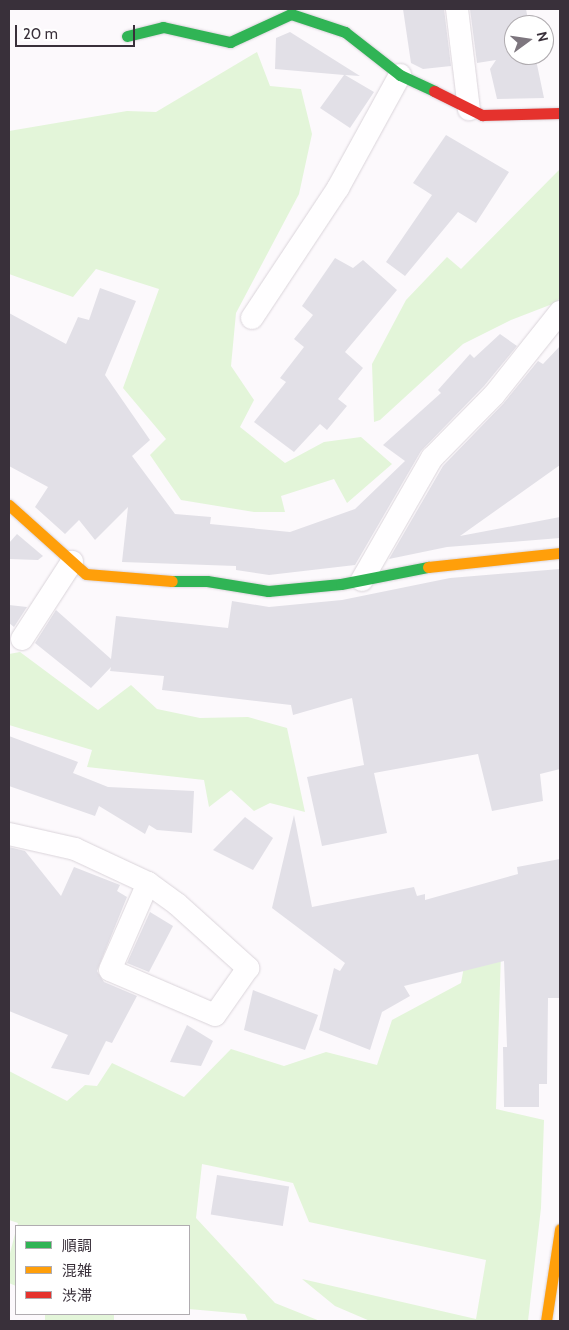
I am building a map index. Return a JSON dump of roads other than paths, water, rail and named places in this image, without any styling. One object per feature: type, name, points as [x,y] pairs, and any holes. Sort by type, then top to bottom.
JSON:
[{"type":"street","points":[[127,36],[163,27],[230,42],[291,14],[345,32],[400,75],[482,116],[560,113]]},
{"type":"street","points":[[9,504],[86,574],[143,581],[207,581],[268,591],[362,580],[448,563],[560,553]]},
{"type":"street","points":[[546,1321],[558,1259],[560,1229]]},
{"type":"lane","points":[[457,9],[469,109]]},
{"type":"lane","points":[[252,318],[338,188],[400,75]]},
{"type":"lane","points":[[362,580],[432,458],[494,395],[559,314]]},
{"type":"lane","points":[[22,639],[72,562]]},
{"type":"lane","points":[[9,834],[75,849],[148,883],[177,904],[248,968],[215,1015],[110,970],[148,883]]}]
